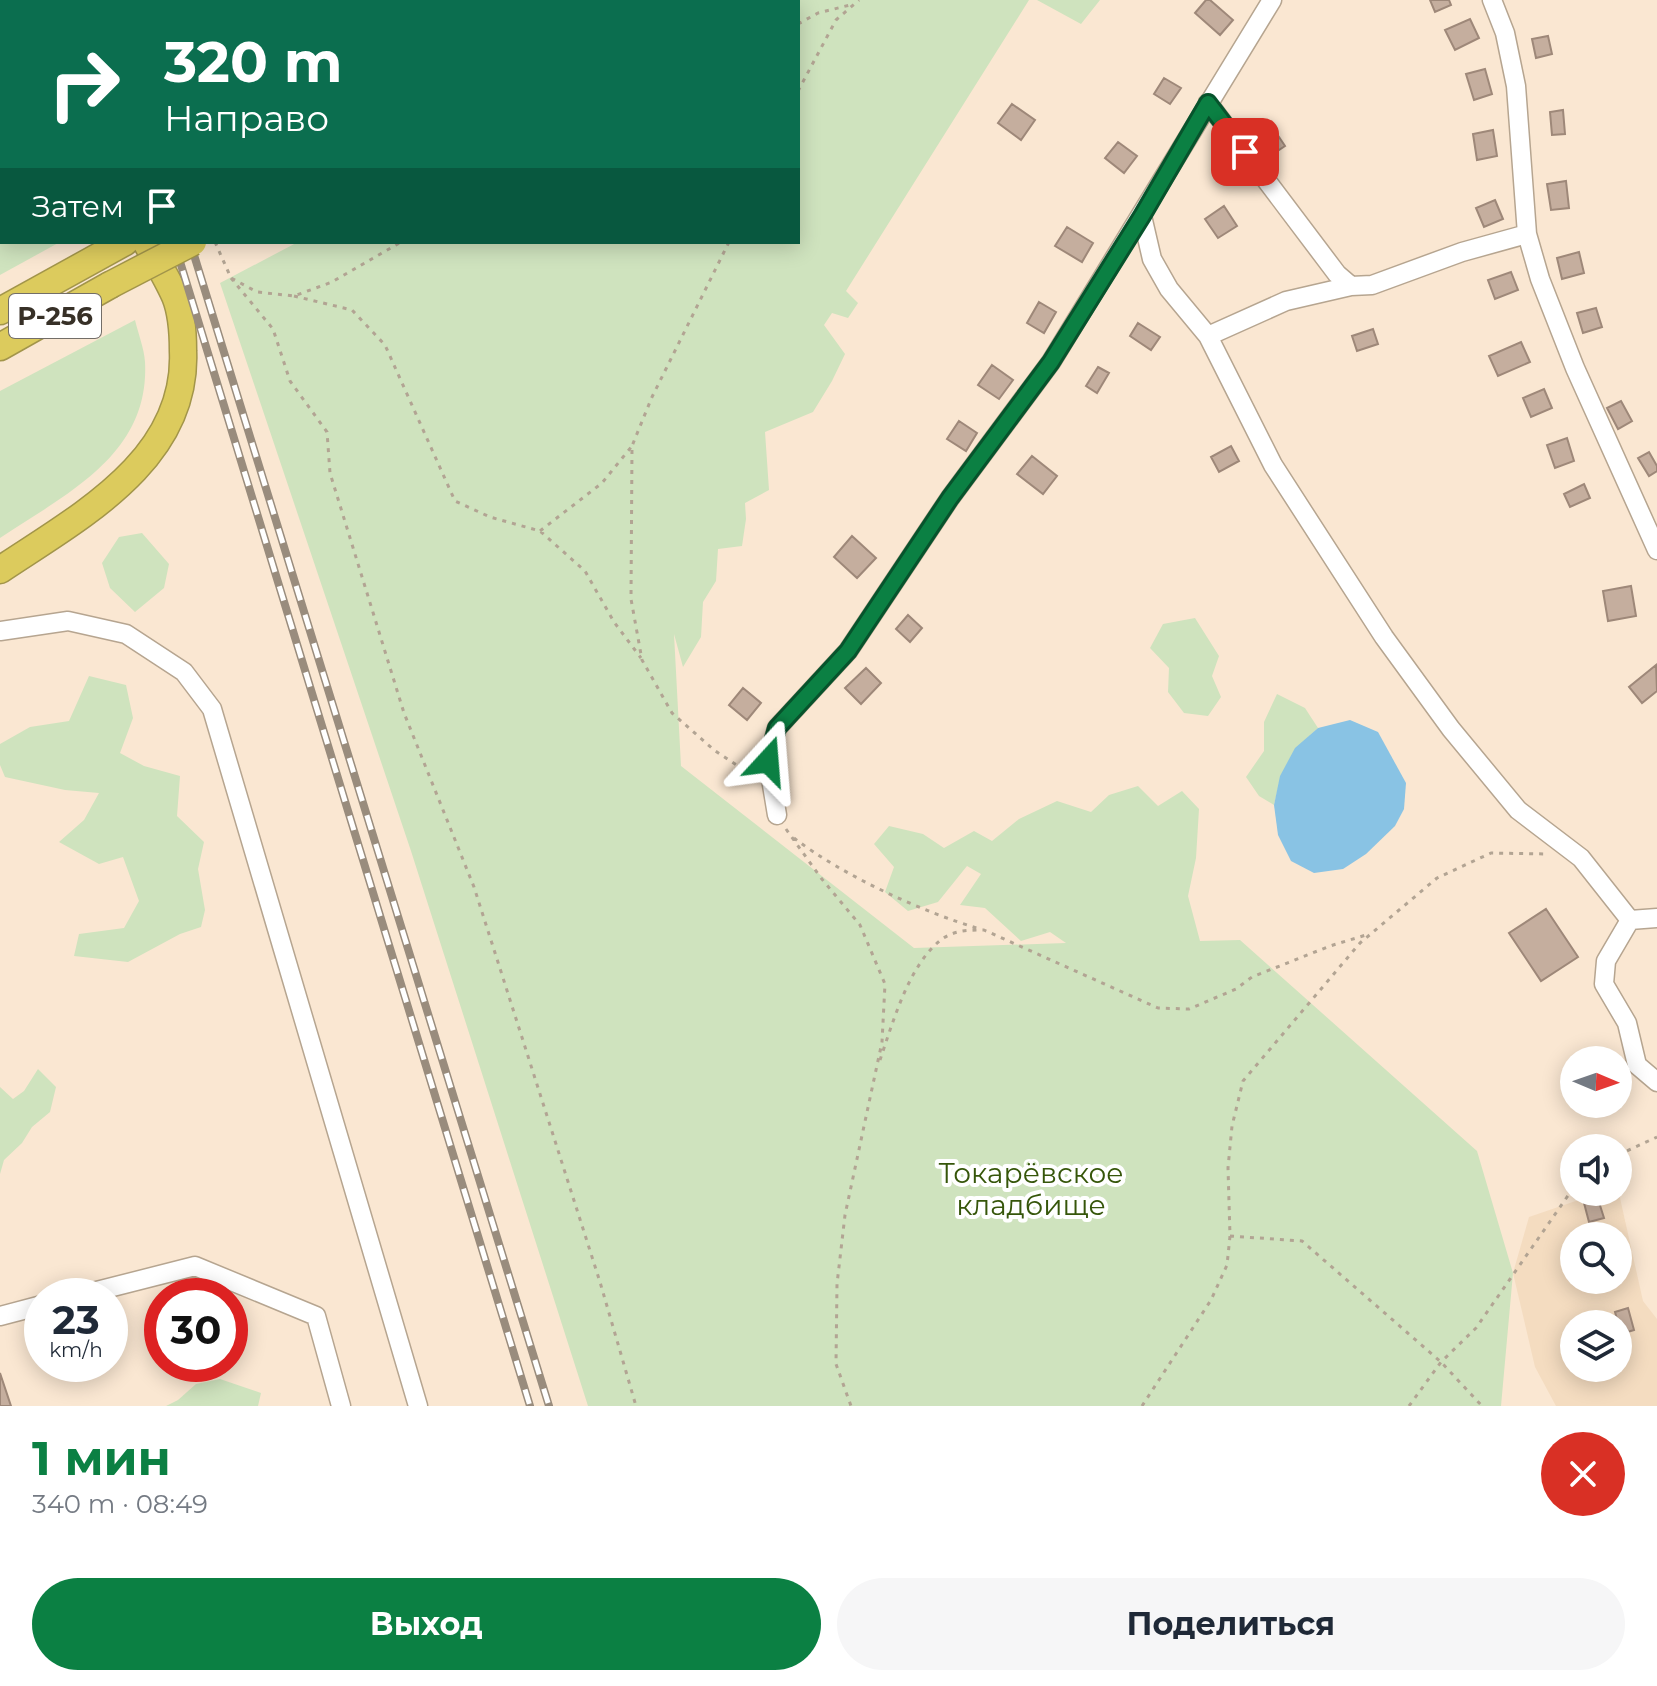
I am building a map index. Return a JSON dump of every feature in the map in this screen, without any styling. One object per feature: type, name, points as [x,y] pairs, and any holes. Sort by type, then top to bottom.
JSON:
[{"type":"highway","name":"Р-256","points":[[0,311],[121,244]]},
{"type":"highway","points":[[0,570],[91,510],[143,462],[174,413],[182,385],[183,327],[176,298],[147,244]]},
{"type":"highway","name":"Р-256","points":[[0,347],[189,244]]},
{"type":"street","points":[[777,815],[768,761],[777,728],[848,651],[950,498],[1051,362],[1272,0]]},
{"type":"street","points":[[1492,0],[1505,33],[1516,86],[1527,234],[1540,279],[1575,368],[1651,526],[1657,550]]},
{"type":"street","points":[[1208,103],[1337,274],[1351,286]]},
{"type":"street","points":[[1142,216],[1152,259],[1169,289],[1208,336],[1273,465],[1392,649],[1451,729],[1518,810],[1581,858],[1630,920]]},
{"type":"street","points":[[1208,336],[1286,301],[1351,286],[1372,285],[1462,252],[1527,234]]},
{"type":"street","points":[[0,631],[68,621],[126,634],[184,672],[212,709],[418,1406]]},
{"type":"street","points":[[1630,920],[1657,918]]},
{"type":"street","points":[[1630,920],[1606,961],[1604,984],[1627,1023],[1637,1065],[1657,1082]]},
{"type":"street","points":[[128,1283],[195,1266],[316,1316],[341,1406]]},
{"type":"street","points":[[0,1316],[24,1310]]},
{"type":"path","points":[[800,87],[836,20],[859,0]]},
{"type":"path","points":[[800,23],[818,13],[854,4]]},
{"type":"path","points":[[216,244],[231,278],[273,329],[290,381],[327,432],[330,473],[404,713],[474,887],[587,1239],[636,1406]]},
{"type":"path","points":[[294,296],[332,282],[398,244]]},
{"type":"path","points":[[231,278],[257,292],[294,296],[352,310],[385,345],[455,501],[490,517],[540,531],[585,571],[614,622],[642,660]]},
{"type":"path","points":[[540,531],[602,483],[632,446]]},
{"type":"path","points":[[791,835],[821,859],[858,878],[951,921],[984,930],[1158,1008],[1189,1009],[1236,989],[1252,977],[1330,946],[1370,934]]},
{"type":"path","points":[[1142,1406],[1211,1300],[1227,1265],[1230,1236],[1228,1168],[1232,1126],[1243,1081],[1370,934],[1437,878],[1491,853],[1530,852],[1581,858]]},
{"type":"path","points":[[875,1075],[896,1014],[917,968],[942,939],[962,930],[984,930]]},
{"type":"path","points":[[1632,1149],[1657,1137]]},
{"type":"path","points":[[1409,1406],[1441,1362],[1476,1328],[1561,1206]]},
{"type":"path","points":[[1230,1236],[1302,1241],[1441,1362],[1482,1406]]},
{"type":"shaded area","points":[[1561,1206],[1622,1206],[1625,1222],[1560,1222],[1560,1294],[1632,1294],[1632,1252],[1643,1301],[1657,1319],[1657,1406],[1556,1406],[1535,1367],[1513,1273],[1529,1217]]},
{"type":"green space","name":"Токарёвское кладбище","points":[[800,0],[1029,0],[846,291],[858,303],[848,318],[832,313],[824,325],[845,354],[832,381],[813,412],[765,432],[769,490],[745,503],[742,546],[718,549],[716,581],[703,602],[701,637],[683,667],[674,634],[681,766],[914,948],[1066,943],[1050,932],[1021,941],[985,908],[960,905],[981,874],[967,866],[938,902],[908,911],[885,892],[894,867],[874,844],[889,826],[923,834],[944,848],[974,831],[992,841],[1019,819],[1057,801],[1091,812],[1109,795],[1138,786],[1158,806],[1182,791],[1199,809],[1196,858],[1188,896],[1200,941],[1240,940],[1477,1151],[1513,1273],[1501,1406],[588,1406],[411,851],[220,283],[294,244],[800,244]]},
{"type":"green space","points":[[1037,0],[1100,0],[1081,24]]},
{"type":"green space","points":[[0,244],[56,244],[0,275]]},
{"type":"green space","points":[[135,320],[145,362],[143,394],[134,423],[119,447],[99,468],[51,505],[0,538],[0,391]]},
{"type":"green space","points":[[142,533],[169,564],[164,588],[135,612],[110,588],[102,563],[119,537]]},
{"type":"green space","points":[[1195,618],[1219,656],[1212,676],[1221,697],[1208,716],[1184,713],[1168,692],[1169,668],[1150,648],[1163,624]]},
{"type":"green space","points":[[89,676],[126,685],[133,718],[120,753],[144,766],[180,776],[177,816],[204,842],[198,869],[205,910],[201,927],[180,934],[128,962],[74,956],[79,934],[124,928],[139,901],[123,857],[99,864],[59,842],[84,820],[99,793],[65,790],[5,777],[0,765],[0,744],[30,727],[69,721]]},
{"type":"green space","points":[[1277,694],[1305,708],[1318,728],[1288,762],[1274,805],[1259,796],[1246,777],[1264,751],[1264,722]]},
{"type":"green space","points":[[38,1069],[56,1087],[50,1112],[32,1127],[22,1143],[4,1160],[0,1174],[0,1087],[13,1099],[24,1091]]},
{"type":"green space","points":[[229,1382],[261,1393],[258,1406],[166,1406],[196,1384]]},
{"type":"water","points":[[1350,720],[1378,732],[1406,783],[1404,809],[1395,826],[1366,854],[1343,869],[1314,873],[1291,861],[1278,835],[1274,805],[1280,776],[1295,748],[1318,728]]},
{"type":"building","points":[[1206,0],[1233,20],[1220,35],[1195,13]]},
{"type":"building","points":[[1430,0],[1449,0],[1451,5],[1435,12]]},
{"type":"building","points":[[1470,19],[1479,38],[1455,50],[1445,30]]},
{"type":"building","points":[[1548,36],[1552,54],[1536,58],[1532,39]]},
{"type":"building","points":[[1485,69],[1492,94],[1474,100],[1466,74]]},
{"type":"building","points":[[1164,78],[1181,88],[1170,104],[1154,94]]},
{"type":"building","points":[[1012,104],[1035,120],[1021,140],[998,123]]},
{"type":"building","points":[[1563,110],[1565,134],[1552,135],[1550,112]]},
{"type":"building","points":[[1271,125],[1285,146],[1267,158],[1253,137]]},
{"type":"building","points":[[1493,130],[1497,156],[1477,160],[1473,134]]},
{"type":"building","points":[[1118,142],[1137,156],[1124,173],[1105,158]]},
{"type":"building","points":[[1566,181],[1569,208],[1551,210],[1547,184]]},
{"type":"building","points":[[1495,200],[1503,219],[1484,227],[1476,208]]},
{"type":"building","points":[[1224,206],[1237,226],[1218,238],[1205,219]]},
{"type":"building","points":[[1067,227],[1093,243],[1082,262],[1055,246]]},
{"type":"building","points":[[1579,252],[1584,273],[1562,279],[1557,258]]},
{"type":"building","points":[[1511,272],[1518,290],[1495,299],[1488,280]]},
{"type":"building","points":[[1039,302],[1056,312],[1044,333],[1027,323]]},
{"type":"building","points":[[1596,308],[1602,327],[1583,333],[1577,313]]},
{"type":"building","points":[[1138,323],[1160,337],[1151,350],[1130,336]]},
{"type":"building","points":[[1373,329],[1378,344],[1357,351],[1352,336]]},
{"type":"building","points":[[1521,342],[1530,362],[1498,376],[1489,356]]},
{"type":"building","points":[[992,365],[1013,380],[999,399],[978,385]]},
{"type":"building","points":[[1098,367],[1109,373],[1097,393],[1086,386]]},
{"type":"building","points":[[1544,389],[1552,408],[1531,417],[1523,398]]},
{"type":"building","points":[[1621,401],[1632,421],[1618,429],[1607,408]]},
{"type":"building","points":[[959,421],[977,433],[966,451],[947,439]]},
{"type":"building","points":[[1567,438],[1574,461],[1555,468],[1547,445]]},
{"type":"building","points":[[1231,446],[1239,461],[1219,472],[1211,457]]},
{"type":"building","points":[[1649,452],[1657,471],[1649,476],[1638,458]]},
{"type":"building","points":[[1032,456],[1057,476],[1043,494],[1017,474]]},
{"type":"building","points":[[1584,484],[1590,498],[1570,507],[1564,494]]},
{"type":"building","points":[[852,536],[876,558],[857,578],[834,557]]},
{"type":"building","points":[[1631,586],[1636,616],[1608,621],[1603,591]]},
{"type":"building","points":[[908,615],[922,628],[910,642],[896,629]]},
{"type":"building","points":[[1656,665],[1657,691],[1642,703],[1629,687]]},
{"type":"building","points":[[866,668],[881,683],[861,704],[845,688]]},
{"type":"building","points":[[743,688],[761,703],[747,720],[729,705]]},
{"type":"building","points":[[1546,909],[1578,957],[1541,981],[1509,933]]},
{"type":"building","points":[[1585,1206],[1600,1206],[1604,1218],[1589,1222]]},
{"type":"building","points":[[0,1373],[11,1406],[0,1406]]},
{"type":"railway","points":[[175,244],[530,1406]]},
{"type":"railway","points":[[191,244],[549,1406]]},
{"type":"route","points":[[768,761],[777,728],[848,651],[950,498],[1051,362],[1208,103],[1245,152]]}]
